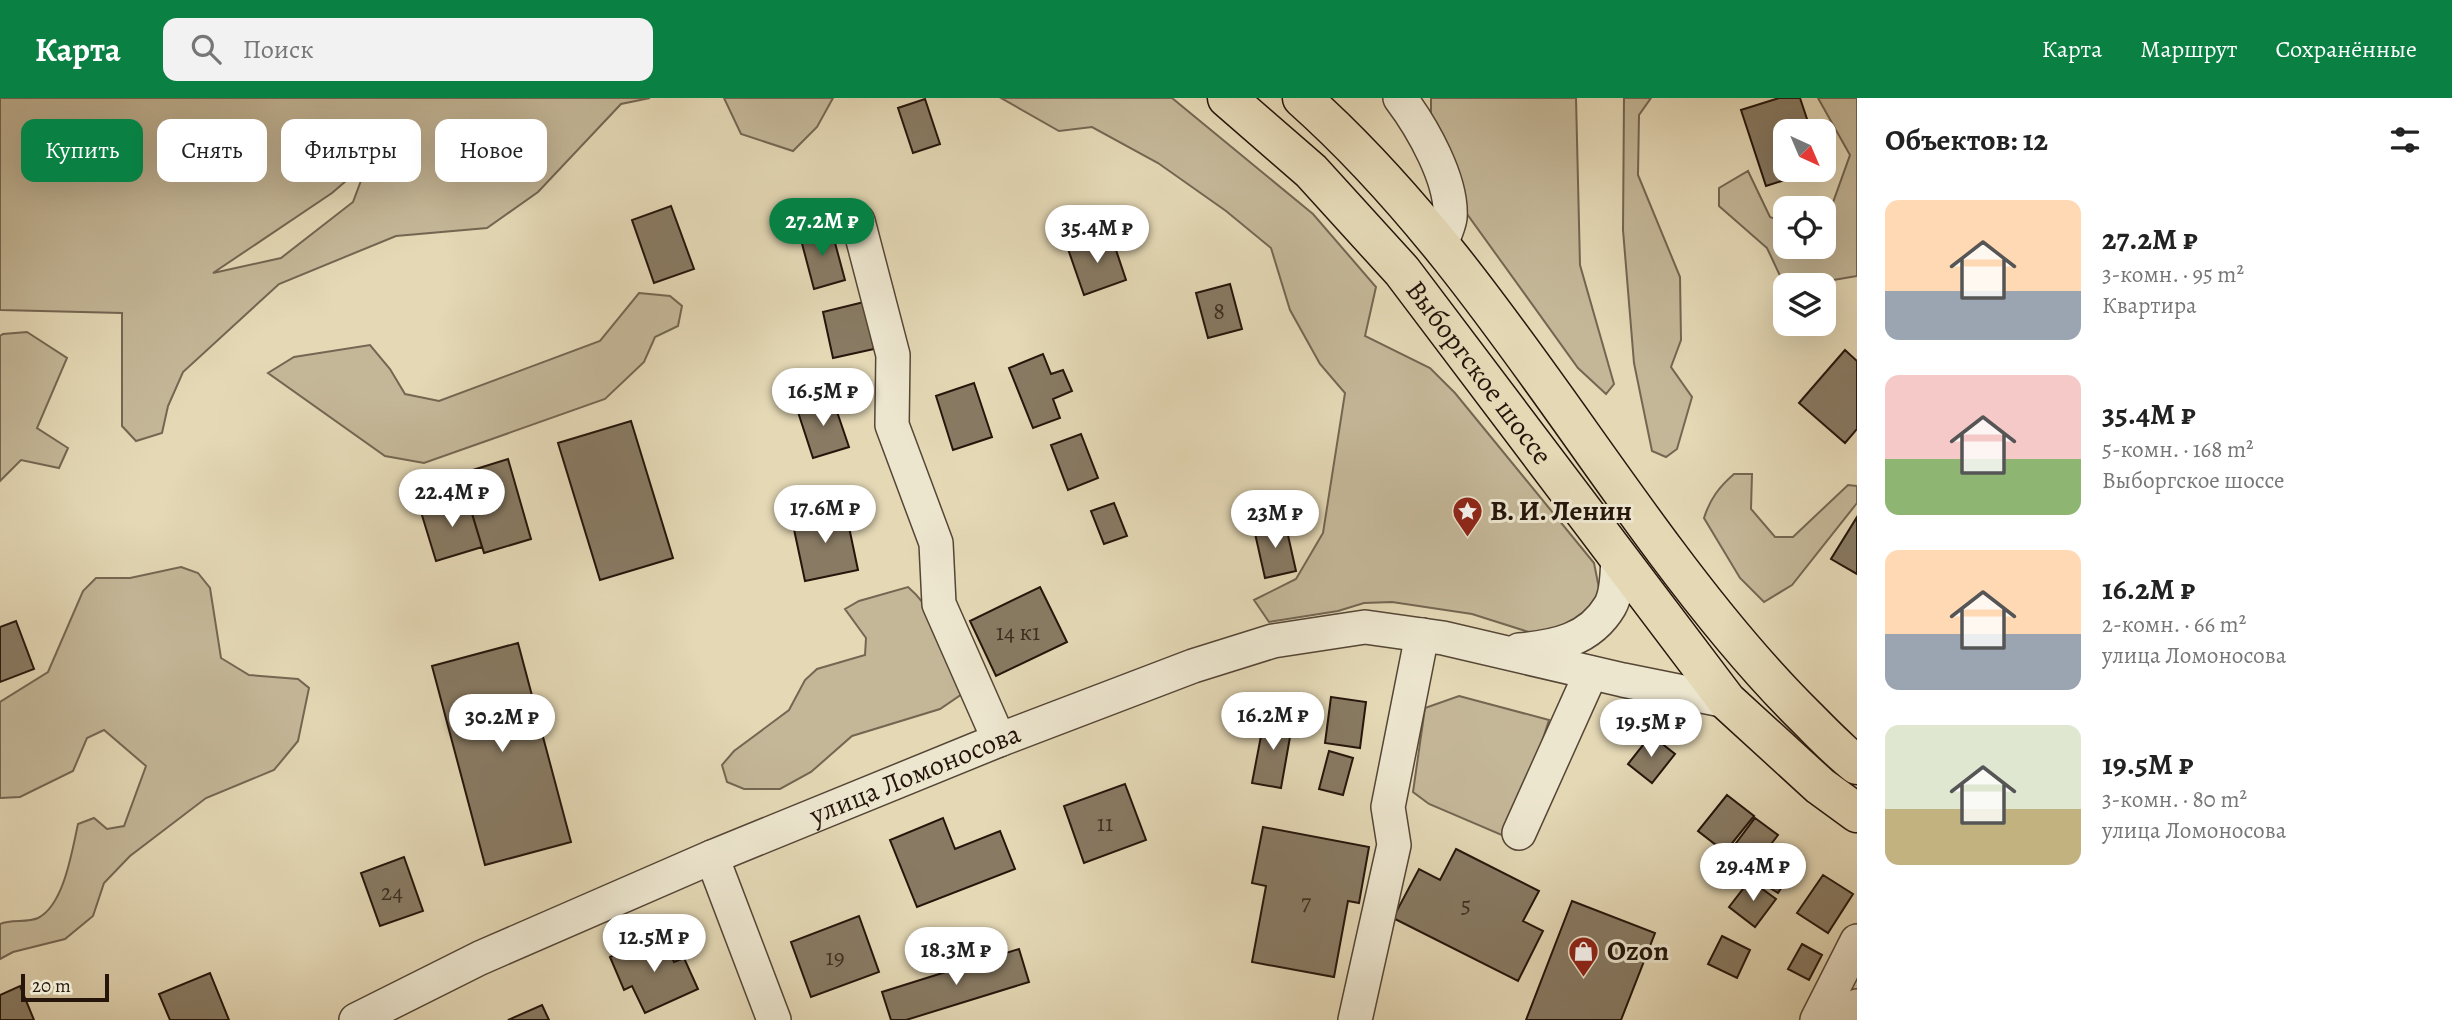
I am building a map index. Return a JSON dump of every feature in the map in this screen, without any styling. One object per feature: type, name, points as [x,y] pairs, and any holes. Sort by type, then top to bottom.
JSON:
[{"type":"main road","name":"Выборгское шоссе","points":[[1227,98],[1311,171],[1402,271],[1727,701],[1819,786],[1857,813]]},
{"type":"main road","name":"Выборгское шоссе","points":[[1302,98],[1346,138],[1441,244],[1722,627],[1777,688],[1857,765]]},
{"type":"street","points":[[1400,98],[1435,158],[1446,186],[1450,218],[1441,244]]},
{"type":"street","points":[[858,221],[893,355],[892,425],[936,543],[939,604],[999,740]]},
{"type":"street","name":"улица Ломоносова","points":[[1499,653],[1552,647],[1589,632],[1611,604],[1618,556]]},
{"type":"street","name":"улица Ломоносова","points":[[356,1020],[480,958],[712,857],[999,740],[1192,666],[1273,641],[1365,627],[1422,635],[1727,701]]},
{"type":"street","points":[[1355,1020],[1394,845],[1388,807],[1422,635]]},
{"type":"street","points":[[1519,833],[1591,673]]},
{"type":"street","points":[[712,857],[774,1020]]},
{"type":"street","points":[[1817,1020],[1857,941]]},
{"type":"street","points":[[1851,1020],[1857,1006]]},
{"type":"shaded area","points":[[0,98],[650,98],[621,104],[538,192],[487,228],[396,236],[279,284],[183,372],[168,406],[162,433],[136,441],[122,426],[122,313],[0,310]],"holes":[[[281,119],[421,119],[421,182],[360,182],[353,202],[281,258],[213,273],[345,182],[281,182]]]},
{"type":"shaded area","points":[[724,98],[833,98],[817,127],[793,151],[741,134]]},
{"type":"shaded area","points":[[1001,98],[1172,98],[1313,214],[1376,287],[1365,336],[1430,368],[1455,393],[1594,563],[1600,593],[1590,612],[1568,631],[1535,634],[1472,614],[1392,602],[1364,603],[1338,611],[1269,622],[1254,600],[1296,579],[1323,533],[1345,393],[1320,364],[1290,310],[1271,248],[1226,211],[1158,163],[1092,127],[1059,131]]},
{"type":"shaded area","points":[[1431,98],[1576,98],[1580,265],[1614,384],[1606,394],[1578,368],[1462,207],[1431,116]]},
{"type":"shaded area","points":[[1624,98],[1651,98],[1639,115],[1638,175],[1680,277],[1681,340],[1671,367],[1692,397],[1677,449],[1666,457],[1652,451],[1634,363],[1623,230]]},
{"type":"shaded area","points":[[1818,98],[1857,98],[1857,276],[1836,280],[1836,273],[1779,273],[1767,248],[1719,206],[1719,188],[1748,171],[1773,218],[1773,259],[1836,259],[1835,196],[1850,155],[1836,130],[1836,119],[1830,119]]},
{"type":"shaded area","points":[[639,293],[670,296],[682,306],[678,326],[655,337],[644,362],[605,399],[424,463],[385,456],[268,373],[294,357],[370,345],[390,369],[405,394],[439,401],[600,341]]},
{"type":"shaded area","points":[[27,332],[67,358],[37,428],[68,448],[59,468],[21,460],[0,481],[0,336]]},
{"type":"shaded area","points":[[1734,474],[1752,474],[1751,509],[1775,537],[1793,537],[1848,485],[1857,486],[1857,503],[1792,585],[1764,602],[1740,578],[1704,518],[1716,494]]},
{"type":"shaded area","points":[[181,567],[198,573],[210,588],[221,658],[249,675],[298,679],[309,688],[298,741],[274,770],[206,798],[130,856],[104,883],[93,916],[65,939],[13,952],[0,959],[0,924],[38,918],[47,911],[66,876],[78,824],[94,818],[107,829],[124,826],[146,766],[104,730],[87,738],[73,771],[20,797],[0,798],[0,702],[48,672],[83,591],[96,578],[130,578]]},
{"type":"shaded area","points":[[908,587],[935,622],[949,651],[962,694],[940,709],[852,736],[811,772],[780,789],[744,789],[727,782],[722,765],[734,751],[789,710],[805,680],[817,669],[865,655],[866,638],[845,609],[859,601]]},
{"type":"shaded area","points":[[1459,696],[1549,720],[1504,836],[1429,804],[1413,792],[1425,708]]},
{"type":"building","points":[[1779,98],[1800,98],[1807,119],[1773,119],[1773,182],[1778,182],[1766,186],[1741,110]]},
{"type":"building","points":[[925,99],[940,144],[913,153],[898,108]]},
{"type":"building","points":[[671,206],[694,269],[654,283],[632,220]]},
{"type":"building","points":[[831,228],[845,280],[814,289],[800,236]]},
{"type":"building","points":[[1111,235],[1126,280],[1084,295],[1068,249]]},
{"type":"building","points":[[1230,284],[1242,329],[1208,338],[1196,293]]},
{"type":"building","points":[[864,302],[874,349],[833,358],[823,312]]},
{"type":"building","points":[[1845,350],[1857,361],[1857,429],[1845,443],[1799,403]]},
{"type":"building","points":[[1043,354],[1051,374],[1063,370],[1072,391],[1053,399],[1060,418],[1033,428],[1009,368]]},
{"type":"building","points":[[974,383],[992,437],[953,450],[936,396]]},
{"type":"building","points":[[832,397],[849,447],[813,458],[797,409]]},
{"type":"building","points":[[631,421],[673,558],[600,580],[558,443]]},
{"type":"building","points":[[1081,434],[1098,478],[1068,490],[1051,445]]},
{"type":"building","points":[[508,459],[531,539],[484,553],[460,474]]},
{"type":"building","points":[[467,497],[482,547],[436,561],[421,512]]},
{"type":"building","points":[[1114,503],[1127,536],[1104,544],[1091,511]]},
{"type":"building","points":[[845,508],[858,570],[805,581],[792,520]]},
{"type":"building","points":[[1857,517],[1857,574],[1831,559]]},
{"type":"building","points":[[1285,522],[1296,571],[1265,578],[1254,529]]},
{"type":"building","points":[[1040,587],[1067,642],[996,676],[970,621]]},
{"type":"building","points":[[16,621],[34,669],[0,682],[0,627]]},
{"type":"building","points":[[518,643],[571,842],[485,865],[432,666]]},
{"type":"building","points":[[1331,697],[1366,702],[1360,748],[1325,743]]},
{"type":"building","points":[[1265,715],[1293,720],[1281,788],[1252,783]]},
{"type":"building","points":[[1651,735],[1675,754],[1652,783],[1628,764]]},
{"type":"building","points":[[1329,751],[1353,758],[1343,795],[1319,789]]},
{"type":"building","points":[[1125,784],[1146,840],[1084,863],[1064,806]]},
{"type":"building","points":[[1727,795],[1754,816],[1725,852],[1698,831]]},
{"type":"building","points":[[943,818],[955,849],[1000,831],[1015,869],[917,907],[890,840]]},
{"type":"building","points":[[1755,818],[1778,835],[1752,869],[1730,851]]},
{"type":"building","points":[[1263,827],[1369,847],[1359,903],[1348,901],[1334,977],[1252,962],[1266,886],[1252,883]]},
{"type":"building","points":[[1776,846],[1799,861],[1778,893],[1754,878]]},
{"type":"building","points":[[1456,849],[1539,891],[1523,921],[1543,931],[1518,981],[1393,918],[1419,869],[1440,880]]},
{"type":"building","points":[[404,857],[423,911],[380,926],[361,873]]},
{"type":"building","points":[[1823,875],[1853,894],[1828,933],[1797,913]]},
{"type":"building","points":[[1750,880],[1776,899],[1755,927],[1729,907]]},
{"type":"building","points":[[1572,901],[1655,933],[1621,1020],[1526,1020]]},
{"type":"building","points":[[859,916],[879,972],[811,997],[791,942]]},
{"type":"building","points":[[662,934],[674,962],[684,958],[698,989],[645,1013],[632,986],[624,990],[610,957]]},
{"type":"building","points":[[1722,936],[1750,950],[1737,978],[1708,964]]},
{"type":"building","points":[[1802,944],[1822,955],[1809,980],[1788,969]]},
{"type":"building","points":[[1019,949],[1029,982],[906,1020],[891,1020],[882,992]]},
{"type":"building","points":[[210,973],[229,1020],[170,1020],[159,994]]},
{"type":"building","points":[[20,986],[34,1020],[0,1020],[0,995]]},
{"type":"building","points":[[542,1005],[549,1020],[508,1020]]},
{"type":"place","name":"В. И. Ленин","points":[[1467,538]]},
{"type":"place","name":"Ozon","points":[[1584,978]]}]
